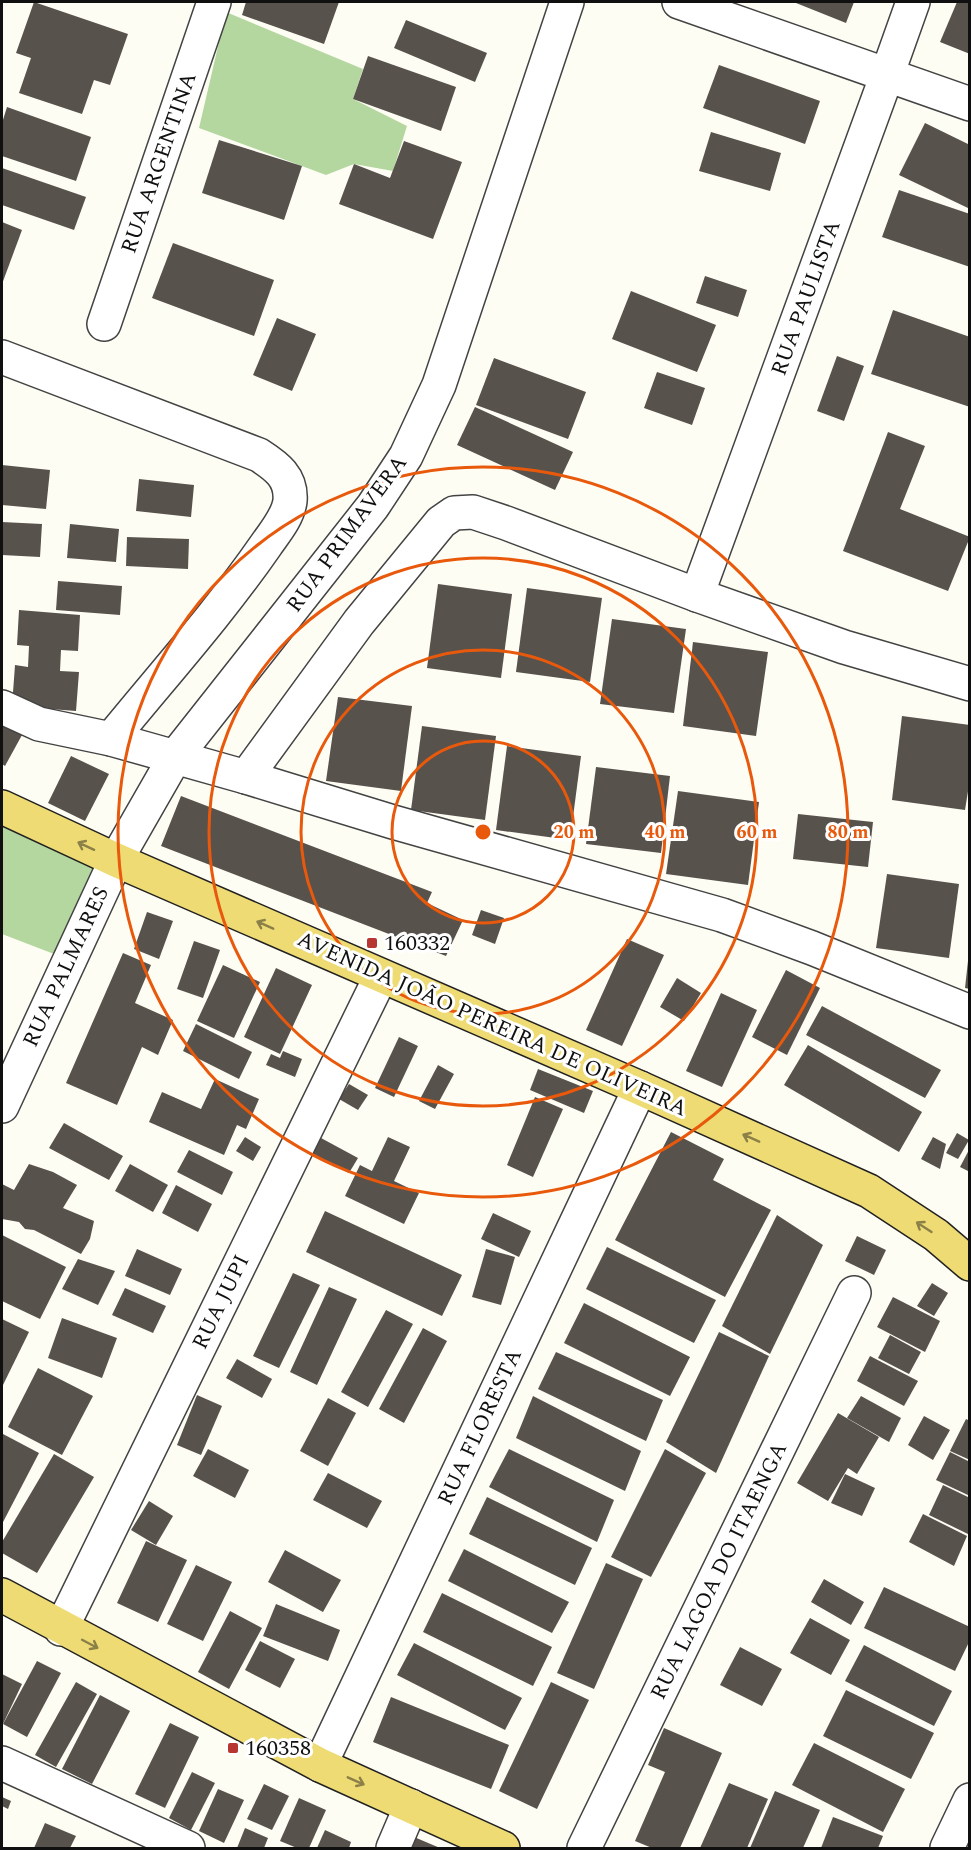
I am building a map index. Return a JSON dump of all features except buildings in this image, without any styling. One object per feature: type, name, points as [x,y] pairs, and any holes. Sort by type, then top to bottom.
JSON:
[{"type":"main road","name":"AVENIDA JOÃO PEREIRA DE OLIVEIRA","points":[[2,807],[116,860],[640,1088],[869,1191],[936,1235],[969,1264]]},
{"type":"main road","points":[[2,1595],[320,1765],[504,1848]]},
{"type":"street","name":"RUA ARGENTINA","points":[[104,324],[214,2]]},
{"type":"street","name":"RUA PRIMAVERA","points":[[116,860],[175,757],[373,506],[406,456],[439,385],[567,2]]},
{"type":"street","points":[[679,2],[969,104]]},
{"type":"street","name":"RUA PAULISTA","points":[[697,595],[912,2]]},
{"type":"street","points":[[2,357],[258,454],[280,469],[287,481],[290,503],[284,519],[248,570],[111,740]]},
{"type":"street","points":[[246,777],[359,622],[441,522],[454,513],[473,512],[844,647],[969,684]]},
{"type":"street","points":[[2,707],[39,724],[175,757],[393,822],[722,915],[812,948],[969,1011]]},
{"type":"street","name":"RUA PALMARES","points":[[2,1106],[116,860]]},
{"type":"street","name":"RUA JUPI","points":[[62,1629],[381,976]]},
{"type":"street","name":"RUA FLORESTA","points":[[320,1765],[640,1088]]},
{"type":"street","name":"RUA LAGOA DO ITAENGA","points":[[584,1848],[854,1293]]},
{"type":"street","points":[[2,1763],[188,1848]]},
{"type":"street","points":[[946,1848],[969,1800]]},
{"type":"street","points":[[393,1848],[411,1806]]},
{"type":"green space","points":[[226,12],[363,69],[353,99],[407,126],[393,171],[354,164],[326,175],[199,128]]},
{"type":"green space","points":[[2,827],[96,867],[54,954],[2,934]]},
{"type":"place","name":"160332","points":[[372,943]]},
{"type":"place","name":"160358","points":[[233,1748]]}]
